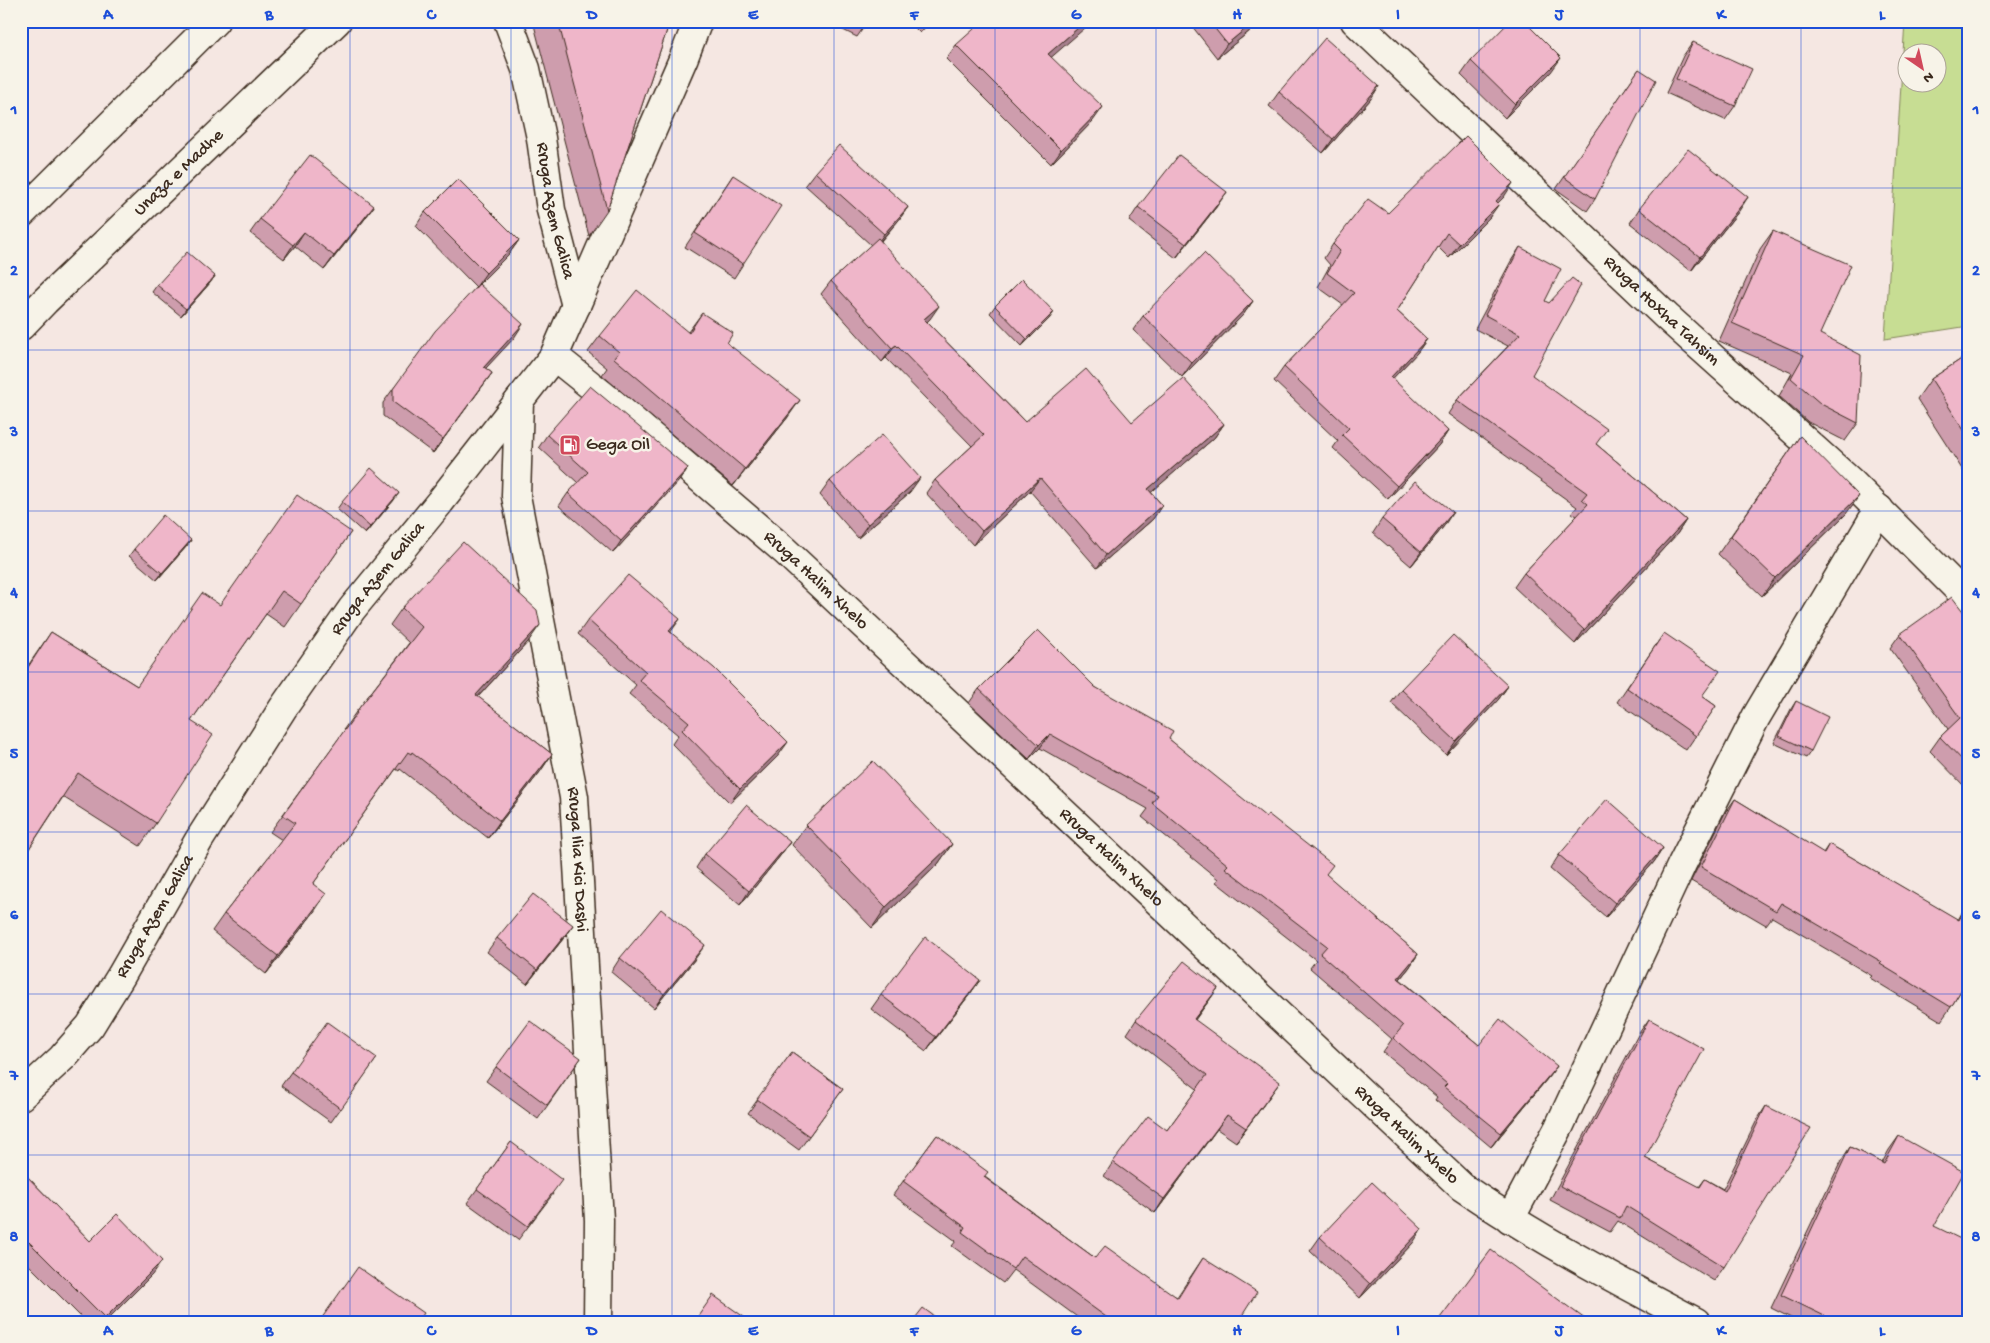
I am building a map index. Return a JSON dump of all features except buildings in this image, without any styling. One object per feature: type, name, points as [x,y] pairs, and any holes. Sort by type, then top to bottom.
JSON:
[{"type":"main road","points":[[21,214],[215,21]]},
{"type":"main road","name":"Unaza e Madhe","points":[[21,326],[337,21]]},
{"type":"main road","name":"Rruga Azem Galica","points":[[21,1096],[62,1058],[90,1026],[210,823],[283,708],[352,609],[554,356],[576,306],[551,210],[541,138],[526,69],[508,21]]},
{"type":"main road","points":[[576,306],[684,58],[698,21]]},
{"type":"main road","name":"Rruga Hoxha Tahsim","points":[[1355,21],[1667,318],[1851,482],[1969,600]]},
{"type":"main road","name":"Rruga Halim Xhelo","points":[[554,356],[610,401],[785,551],[1462,1187],[1510,1219],[1595,1268],[1696,1322]]},
{"type":"main road","name":"Rruga Ilia Kici Dashi","points":[[519,401],[516,496],[574,797],[599,1220],[598,1322]]},
{"type":"main road","points":[[1510,1219],[1559,1127],[1682,864],[1756,716],[1879,510]]},
{"type":"green space","points":[[1905,21],[1969,21],[1969,326],[1885,339],[1901,92],[1948,92],[1948,42],[1904,42]]},
{"type":"place","name":"Gega Oil","points":[[570,445]]}]
